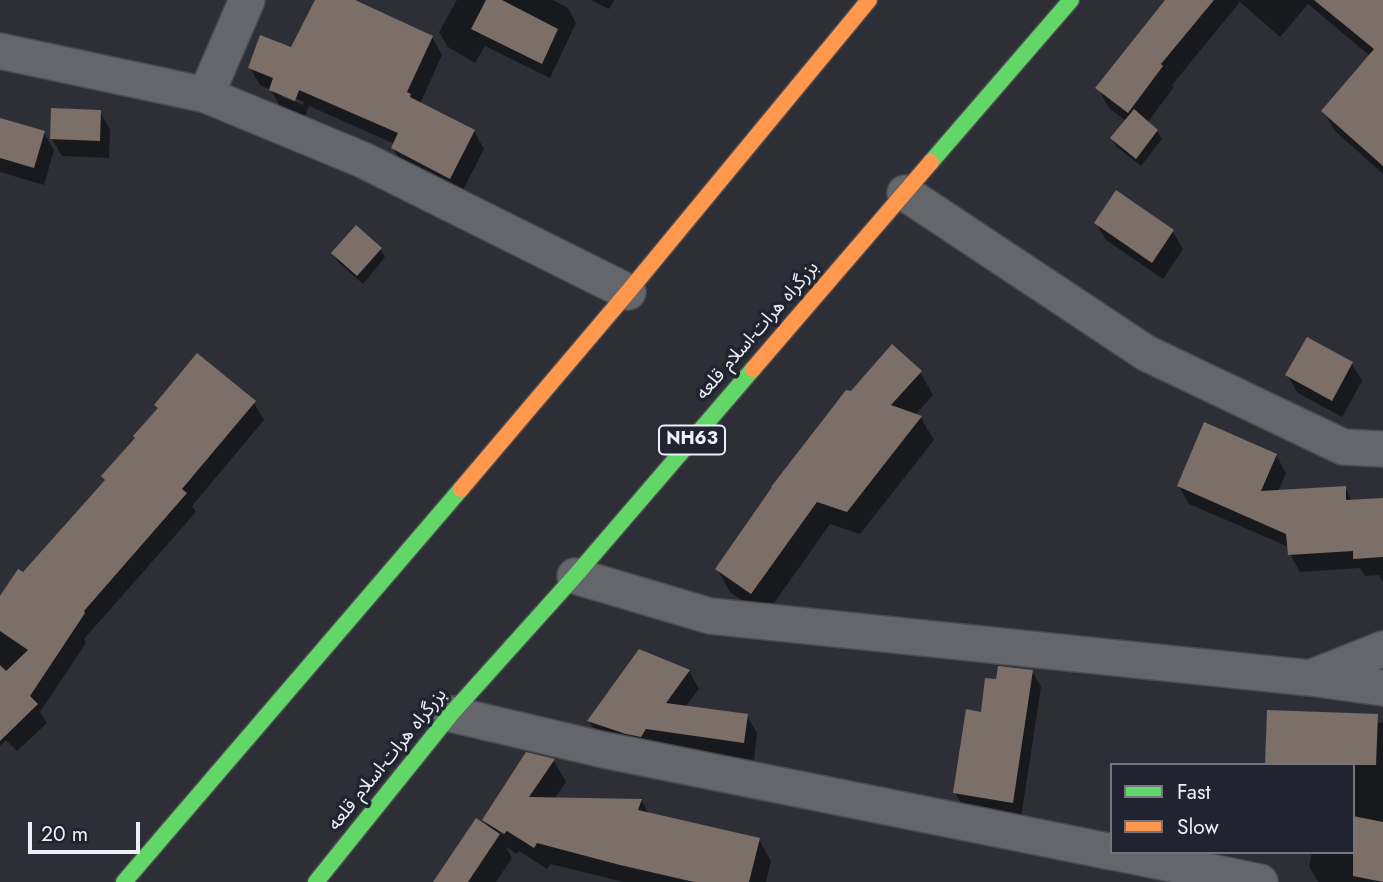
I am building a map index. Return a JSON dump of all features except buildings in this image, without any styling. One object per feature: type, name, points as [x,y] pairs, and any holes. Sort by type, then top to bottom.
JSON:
[{"type":"highway","points":[[124,882],[628,292],[869,0]]},
{"type":"highway","name":"بزرگراه هرات-اسلام قلعه","points":[[316,882],[451,714],[575,576],[1071,0]]},
{"type":"street","points":[[206,94],[247,0]]},
{"type":"street","points":[[0,51],[206,94],[363,160],[628,292]]},
{"type":"street","points":[[905,193],[1146,353],[1343,447],[1383,449]]},
{"type":"street","points":[[575,576],[710,616],[1310,678],[1383,688]]},
{"type":"street","points":[[1310,678],[1383,649]]},
{"type":"street","points":[[451,714],[604,750],[1110,852]]},
{"type":"street","points":[[1122,854],[1260,882]]},
{"type":"traffic: fast","points":[[931,162],[1071,0]]},
{"type":"traffic: fast","points":[[316,882],[451,714],[575,576],[753,369]]},
{"type":"traffic: fast","points":[[124,882],[461,489]]},
{"type":"traffic: slow","points":[[461,489],[869,0]]},
{"type":"traffic: slow","points":[[753,369],[931,162]]}]
